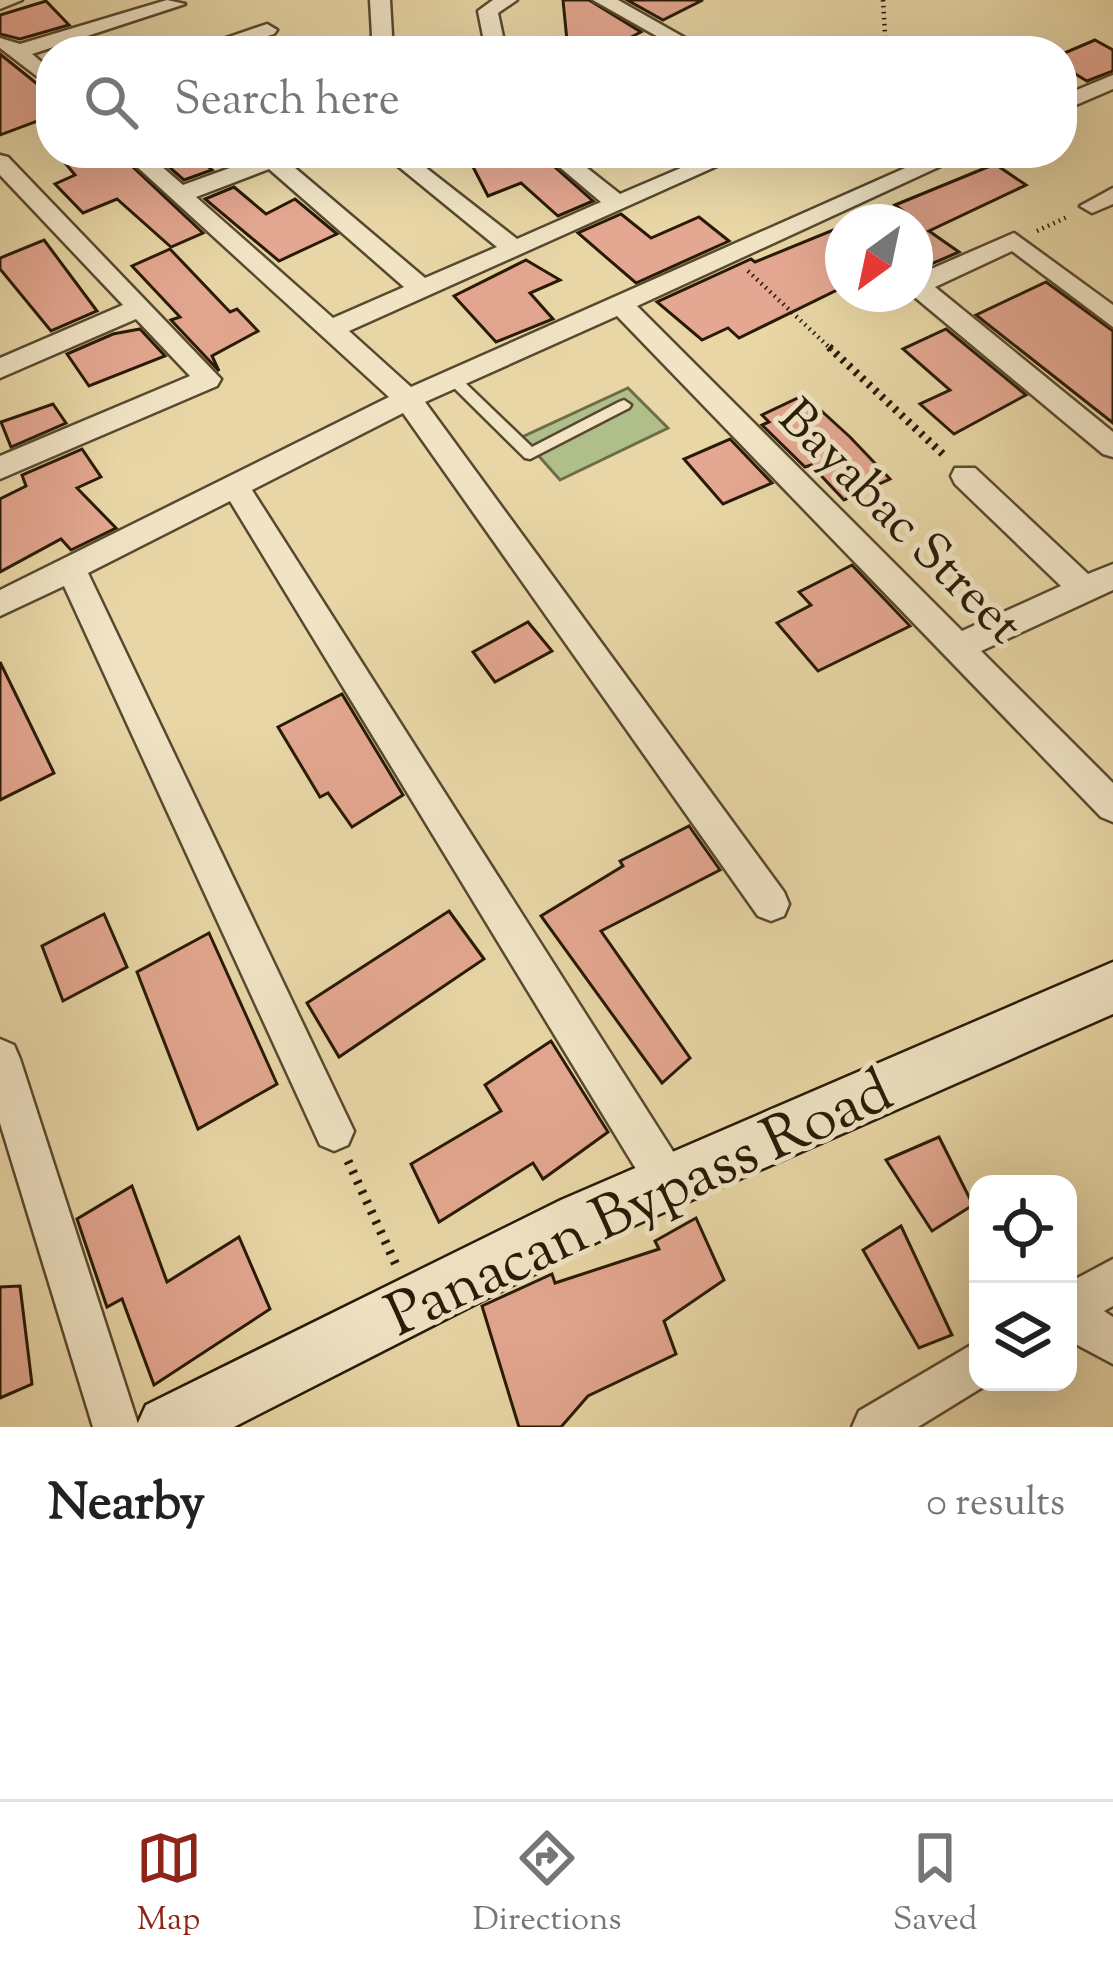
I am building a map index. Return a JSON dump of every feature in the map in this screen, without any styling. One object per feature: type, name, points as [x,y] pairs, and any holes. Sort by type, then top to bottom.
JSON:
[{"type":"main road","name":"Panacan Bypass Road","points":[[168,1427],[413,1300],[668,1182],[1113,988]]},
{"type":"street","points":[[0,4],[12,0]]},
{"type":"street","points":[[380,0],[381,36]]},
{"type":"street","points":[[493,36],[488,11],[506,0]]},
{"type":"street","points":[[603,0],[667,36]]},
{"type":"street","points":[[45,36],[175,4]]},
{"type":"street","points":[[247,36],[267,30]]},
{"type":"street","points":[[9,45],[36,68]]},
{"type":"street","points":[[1077,97],[1113,80]]},
{"type":"street","points":[[151,168],[408,399],[771,904]]},
{"type":"street","points":[[181,194],[249,168]]},
{"type":"street","points":[[294,168],[422,290]]},
{"type":"street","points":[[412,168],[515,249]]},
{"type":"street","points":[[578,168],[618,204]]},
{"type":"street","points":[[331,329],[701,168]]},
{"type":"street","points":[[861,204],[930,168]]},
{"type":"street","points":[[0,468],[208,380],[6,176]]},
{"type":"street","points":[[0,604],[408,399],[732,255],[825,222]]},
{"type":"street","points":[[933,277],[1014,241],[1113,317]]},
{"type":"street","points":[[933,299],[1113,447]]},
{"type":"street","name":"Bayabac Street","points":[[620,305],[960,646],[1099,770],[1113,806]]},
{"type":"street","points":[[0,369],[137,309]]},
{"type":"street","points":[[960,646],[1099,582],[965,476]]},
{"type":"street","points":[[236,486],[668,1182]]},
{"type":"street","points":[[71,569],[334,1131]]},
{"type":"street","points":[[0,1059],[116,1427]]},
{"type":"street","points":[[1077,1305],[1113,1281]]},
{"type":"street","points":[[1077,1317],[1113,1342]]},
{"type":"street","points":[[875,1427],[969,1370]]},
{"type":"lane","points":[[453,379],[530,454],[624,405]]},
{"type":"path","points":[[883,0],[885,36]]},
{"type":"path","points":[[1014,241],[1102,200]]},
{"type":"path","points":[[732,255],[965,476]]},
{"type":"path","points":[[334,1131],[413,1300]]},
{"type":"green space","points":[[628,388],[668,428],[560,480],[522,437]]},
{"type":"building","points":[[563,0],[589,0],[641,32],[633,36],[567,36]]},
{"type":"building","points":[[627,0],[703,0],[663,20]]},
{"type":"building","points":[[46,1],[69,25],[20,39],[0,34],[0,15]]},
{"type":"building","points":[[1095,40],[1113,50],[1113,71],[1087,81],[1077,75],[1077,48]]},
{"type":"building","points":[[0,54],[36,83],[36,122],[0,135]]},
{"type":"building","points":[[69,168],[134,168],[203,233],[171,247],[117,199],[83,213],[55,184],[75,175]]},
{"type":"building","points":[[170,168],[212,170],[184,180]]},
{"type":"building","points":[[474,168],[556,168],[593,201],[558,216],[521,183],[488,196]]},
{"type":"building","points":[[985,168],[1001,168],[1026,185],[933,229],[933,204],[897,204]]},
{"type":"building","points":[[234,187],[266,214],[295,199],[337,234],[279,261],[205,199]]},
{"type":"building","points":[[621,214],[651,238],[699,217],[729,241],[636,283],[578,233]]},
{"type":"building","points":[[825,233],[825,296],[739,338],[728,328],[702,340],[657,302],[751,259],[755,262]]},
{"type":"building","points":[[933,234],[959,252],[933,263]]},
{"type":"building","points":[[44,240],[97,311],[51,331],[0,269],[0,258]]},
{"type":"building","points":[[170,249],[230,312],[237,309],[258,331],[212,356],[219,371],[171,320],[180,317],[132,266]]},
{"type":"building","points":[[526,260],[560,280],[530,293],[553,319],[496,342],[454,296]]},
{"type":"building","points":[[1046,282],[1113,331],[1113,423],[976,315]]},
{"type":"building","points":[[140,329],[165,356],[89,386],[67,354],[113,334]]},
{"type":"building","points":[[946,329],[1026,395],[954,434],[920,404],[950,390],[903,349]]},
{"type":"building","points":[[804,395],[890,479],[844,500],[762,425],[769,422],[762,415]]},
{"type":"building","points":[[53,404],[66,423],[11,447],[1,422]]},
{"type":"building","points":[[730,439],[772,483],[723,504],[684,459]]},
{"type":"building","points":[[82,449],[101,477],[77,488],[116,528],[71,550],[61,539],[0,572],[0,499],[26,486],[22,475]]},
{"type":"building","points":[[852,565],[910,626],[818,671],[777,623],[811,605],[799,592]]},
{"type":"building","points":[[528,622],[552,651],[495,682],[473,652]]},
{"type":"building","points":[[0,662],[54,773],[0,800]]},
{"type":"building","points":[[342,694],[403,795],[352,827],[328,793],[320,797],[278,727]]},
{"type":"building","points":[[689,826],[720,870],[601,931],[690,1058],[662,1083],[541,916],[623,866],[620,861]]},
{"type":"building","points":[[449,911],[484,959],[339,1057],[307,1003]]},
{"type":"building","points":[[104,914],[127,967],[63,1001],[42,946]]},
{"type":"building","points":[[209,933],[277,1084],[198,1129],[137,972]]},
{"type":"building","points":[[551,1041],[608,1132],[543,1179],[533,1163],[439,1222],[411,1164],[501,1111],[485,1085]]},
{"type":"building","points":[[939,1137],[969,1197],[969,1208],[932,1231],[886,1160]]},
{"type":"building","points":[[132,1186],[167,1282],[239,1237],[270,1309],[154,1385],[122,1299],[107,1307],[77,1219]]},
{"type":"building","points":[[696,1218],[724,1280],[664,1321],[676,1354],[588,1396],[561,1427],[519,1427],[482,1306],[552,1274],[555,1283],[659,1249],[655,1241]]},
{"type":"building","points":[[901,1226],[952,1335],[919,1348],[863,1250]]},
{"type":"building","points":[[20,1286],[32,1384],[0,1398],[0,1287]]}]
